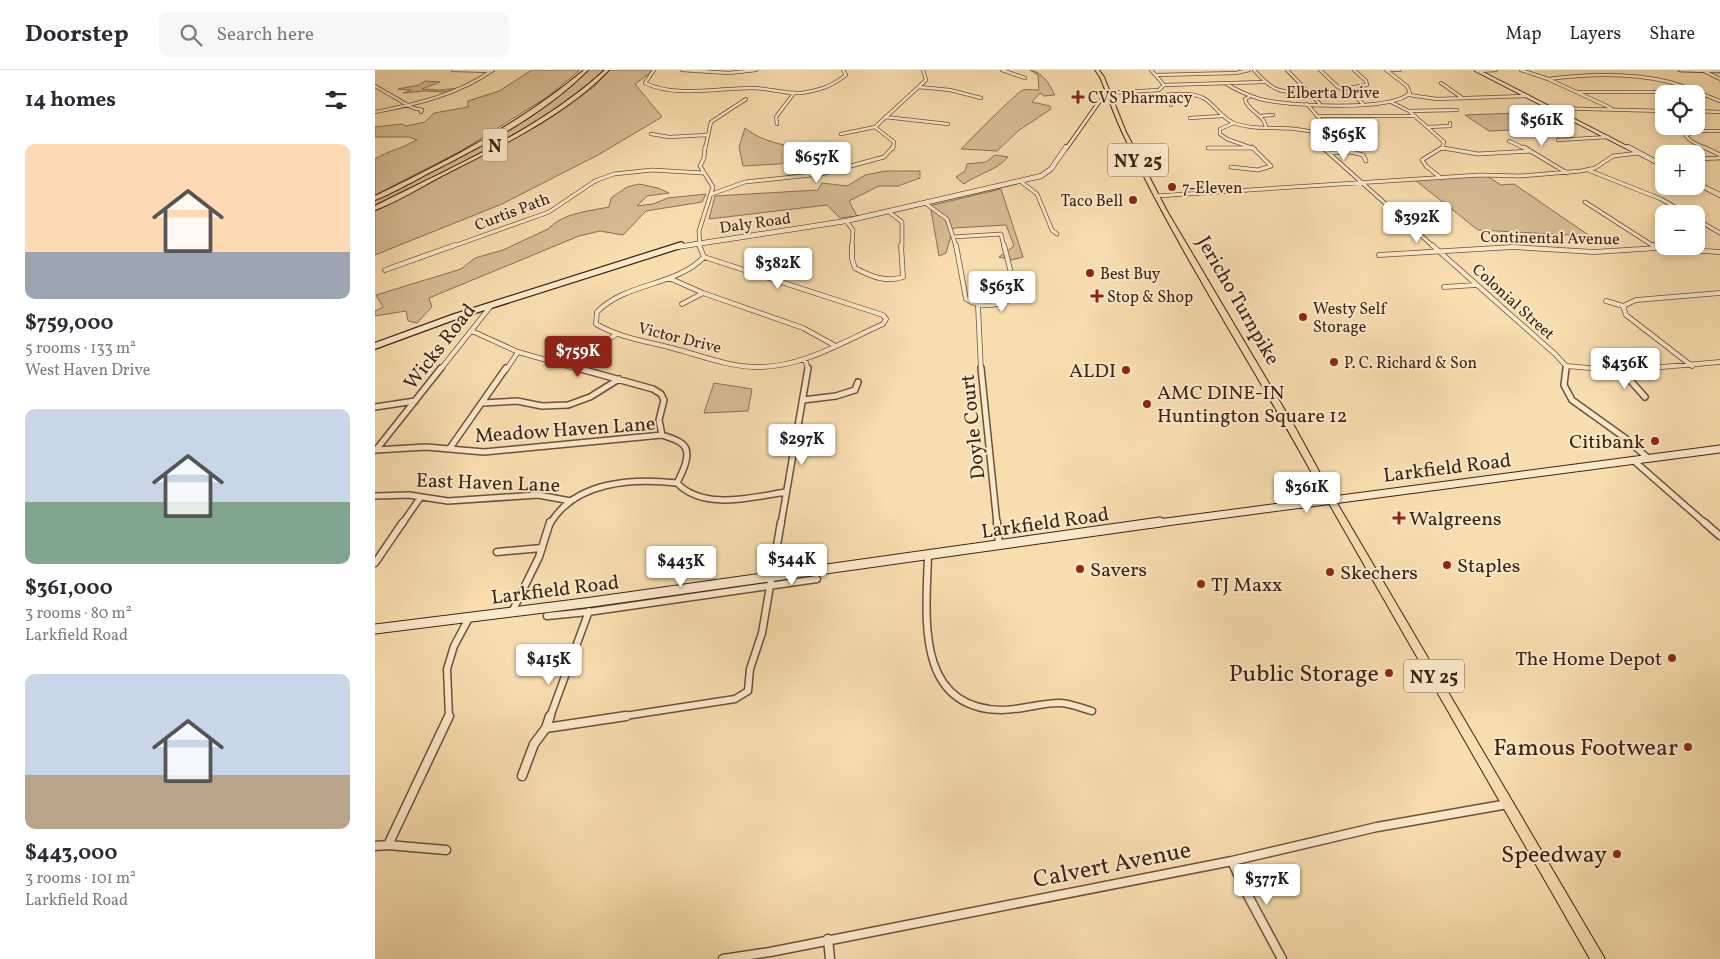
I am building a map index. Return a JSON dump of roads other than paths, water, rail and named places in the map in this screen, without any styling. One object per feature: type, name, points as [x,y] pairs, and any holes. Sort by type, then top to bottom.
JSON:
[{"type":"highway","name":"N","points":[[375,198],[448,161],[503,130],[555,96],[586,70]]},
{"type":"highway","name":"N","points":[[375,208],[532,125],[577,95],[607,70]]},
{"type":"main road","name":"Jericho Turnpike","points":[[1097,70],[1124,132],[1156,196],[1598,959]]},
{"type":"street","points":[[453,70],[492,71]]},
{"type":"street","points":[[654,70],[645,83],[653,87],[700,92],[751,88],[794,93],[808,92],[833,85],[846,75],[843,70]]},
{"type":"street","points":[[682,70],[736,73],[756,70]]},
{"type":"street","points":[[703,72],[708,70]]},
{"type":"street","points":[[841,134],[875,127],[926,80],[923,70]]},
{"type":"street","points":[[1002,70],[1025,78]]},
{"type":"street","points":[[1151,70],[1164,85]]},
{"type":"street","points":[[1219,70],[1221,74]]},
{"type":"street","points":[[1156,75],[1221,74],[1249,70]]},
{"type":"street","points":[[1254,70],[1274,90],[1309,92]]},
{"type":"street","points":[[1287,70],[1321,104]]},
{"type":"street","points":[[1321,70],[1341,89],[1357,98],[1363,104]]},
{"type":"street","points":[[1341,89],[1360,88],[1367,84],[1355,70]]},
{"type":"street","points":[[1386,70],[1400,70]]},
{"type":"street","name":"Elberta Drive","points":[[1225,83],[1249,97],[1276,103],[1363,104],[1391,102],[1409,95],[1409,88],[1386,70]]},
{"type":"street","points":[[1477,70],[1496,70]]},
{"type":"street","points":[[1477,70],[1655,161]]},
{"type":"street","points":[[1521,70],[1548,79],[1614,110]]},
{"type":"street","points":[[1680,70],[1720,71]]},
{"type":"street","points":[[1704,70],[1720,79]]},
{"type":"street","points":[[375,112],[460,90],[479,81],[492,71]]},
{"type":"street","points":[[1548,79],[1581,75],[1644,79],[1676,85]]},
{"type":"street","points":[[1164,85],[1265,82]]},
{"type":"street","points":[[1441,83],[1461,97]]},
{"type":"street","points":[[1156,92],[1162,89],[1164,85]]},
{"type":"street","points":[[375,86],[407,105],[422,110],[421,112]]},
{"type":"street","points":[[919,87],[949,89],[981,98]]},
{"type":"street","points":[[1108,93],[1156,92],[1163,95],[1171,102],[1171,105]]},
{"type":"street","points":[[1578,92],[1655,94]]},
{"type":"street","points":[[777,124],[776,117],[794,93]]},
{"type":"street","name":"Daly Road","points":[[375,346],[667,249],[699,242],[808,228],[846,221],[1020,181],[1047,173],[1099,102],[1108,93]]},
{"type":"street","points":[[1163,95],[1183,94],[1201,97],[1208,101],[1221,116],[1234,123],[1352,136]]},
{"type":"street","points":[[1409,95],[1437,98],[1528,96]]},
{"type":"street","points":[[1705,95],[1719,100]]},
{"type":"street","points":[[1249,97],[1245,99],[1246,104],[1266,123],[1266,127]]},
{"type":"street","points":[[704,257],[700,251],[699,242],[701,226],[713,187],[700,166],[704,158],[708,126],[714,119],[746,100]]},
{"type":"street","points":[[1391,102],[1409,111],[1428,127],[1444,142],[1443,148]]},
{"type":"street","points":[[1307,104],[1317,116],[1415,116]]},
{"type":"street","points":[[1551,108],[1655,111]]},
{"type":"street","points":[[1409,111],[1457,110]]},
{"type":"street","points":[[1705,111],[1720,112]]},
{"type":"street","points":[[1190,118],[1221,116]]},
{"type":"street","points":[[1259,116],[1273,116]]},
{"type":"street","name":"Colonial Street","points":[[1317,116],[1325,127],[1315,137],[1317,143],[1566,366],[1564,385],[1572,400],[1625,438],[1648,458]]},
{"type":"street","points":[[885,117],[948,124]]},
{"type":"street","points":[[1231,167],[1254,170],[1271,167],[1270,163],[1254,148],[1227,139],[1220,134],[1220,129],[1234,123]]},
{"type":"street","points":[[1428,127],[1450,126],[1450,123]]},
{"type":"street","points":[[712,194],[752,181],[809,176],[884,157],[893,149],[894,142],[875,127]]},
{"type":"street","points":[[1720,131],[1695,132],[1686,136],[1691,142],[1720,157]]},
{"type":"street","points":[[651,134],[669,137],[707,135]]},
{"type":"street","points":[[1557,140],[1607,137]]},
{"type":"street","points":[[1509,141],[1567,173]]},
{"type":"street","points":[[1208,148],[1254,148]]},
{"type":"street","points":[[1441,178],[1426,166],[1422,160],[1443,148],[1477,154],[1531,152]]},
{"type":"street","points":[[1329,153],[1358,153],[1367,158],[1367,161]]},
{"type":"street","points":[[1156,196],[1441,178],[1567,173],[1588,170],[1613,156],[1639,153]]},
{"type":"street","points":[[1705,158],[1720,157]]},
{"type":"street","points":[[1588,170],[1670,205]]},
{"type":"street","name":"Curtis Path","points":[[385,270],[549,212],[567,202],[595,181],[611,175],[637,171],[703,173]]},
{"type":"street","points":[[1020,181],[1037,194],[1052,230],[1057,234]]},
{"type":"street","points":[[1705,188],[1720,195]]},
{"type":"street","points":[[1585,202],[1655,247]]},
{"type":"street","points":[[925,203],[945,216],[949,221],[966,299],[979,306],[1006,303],[1017,297],[1001,234],[953,237]]},
{"type":"street","points":[[846,221],[853,230],[851,259],[855,268],[887,279],[896,280],[903,277],[901,235],[903,226],[902,222],[889,212]]},
{"type":"street","points":[[1705,224],[1720,233]]},
{"type":"street","name":"Continental Avenue","points":[[1379,255],[1513,247],[1609,252],[1655,248]]},
{"type":"street","name":"Continental Avenue","points":[[1705,251],[1720,252]]},
{"type":"street","name":"Victor Drive","points":[[704,257],[883,315],[887,319],[883,324],[805,358],[777,366],[745,366],[617,334],[596,324],[594,317],[596,311],[612,299],[669,278],[691,269],[703,261],[704,257]]},
{"type":"street","points":[[669,278],[703,293],[803,328],[834,345]]},
{"type":"street","points":[[1443,287],[1476,285]]},
{"type":"street","points":[[682,304],[703,293]]},
{"type":"street","points":[[1606,301],[1623,306],[1636,300],[1720,293]]},
{"type":"street","name":"Doyle Court","points":[[979,306],[977,329],[999,545]]},
{"type":"street","points":[[1623,306],[1626,315],[1691,366]]},
{"type":"street","name":"Wicks Road","points":[[376,451],[490,307]]},
{"type":"street","points":[[472,331],[518,352],[653,389],[661,394],[664,400],[659,420],[662,435]]},
{"type":"street","points":[[568,365],[617,334]]},
{"type":"street","points":[[450,448],[518,352]]},
{"type":"street","points":[[546,728],[735,699],[748,691],[751,669],[762,633],[803,400],[808,370],[805,358]]},
{"type":"street","points":[[1566,366],[1621,370],[1691,366],[1720,362]]},
{"type":"street","points":[[1621,370],[1645,397]]},
{"type":"street","points":[[483,403],[517,402],[542,406],[568,405],[590,397],[619,379]]},
{"type":"street","points":[[803,400],[833,398],[855,390],[858,382]]},
{"type":"street","points":[[375,407],[415,401]]},
{"type":"street","name":"Meadow Haven Lane","points":[[376,451],[426,447],[484,452],[506,451],[662,435],[681,443],[687,449],[686,464],[677,483]]},
{"type":"street","name":"Larkfield Road","points":[[375,629],[592,602],[999,545],[1720,449]]},
{"type":"street","points":[[1633,460],[1720,536]]},
{"type":"street","points":[[512,612],[542,548],[549,523],[571,501],[596,489],[626,481],[659,480],[677,483],[680,489],[689,494],[710,499],[786,492]]},
{"type":"street","name":"East Haven Lane","points":[[375,496],[395,495],[448,501],[538,496],[571,501]]},
{"type":"street","points":[[375,562],[420,498]]},
{"type":"street","points":[[1710,526],[1720,524]]},
{"type":"street","points":[[497,552],[542,548]]},
{"type":"street","points":[[928,556],[929,626],[933,658],[940,680],[959,698],[978,708],[1002,710],[1060,703],[1092,711]]},
{"type":"street","name":"Larkfield Road","points":[[547,616],[588,612],[817,579]]},
{"type":"street","points":[[521,776],[535,744],[546,728],[592,602]]},
{"type":"street","points":[[388,845],[449,716],[446,676],[450,659],[469,618]]},
{"type":"street","name":"Calvert Avenue","points":[[723,959],[770,952],[828,939],[1232,861],[1377,827],[1507,804]]},
{"type":"street","points":[[375,846],[388,845],[446,850]]},
{"type":"street","points":[[1232,861],[1245,890],[1282,959]]},
{"type":"street","points":[[828,939],[830,959]]},
{"type":"place","name":"CVS Pharmacy","points":[[1078,97]]},
{"type":"place","name":"7-Eleven","points":[[1172,187]]},
{"type":"place","name":"Taco Bell","points":[[1133,200]]},
{"type":"place","name":"Best Buy","points":[[1090,273]]},
{"type":"place","name":"Stop & Shop","points":[[1097,296]]},
{"type":"place","name":"Westy Self Storage","points":[[1303,317]]},
{"type":"place","name":"P. C. Richard & Son","points":[[1334,362]]},
{"type":"place","name":"ALDI","points":[[1126,370]]},
{"type":"place","name":"AMC DINE-IN Huntington Square 12","points":[[1147,404]]},
{"type":"place","name":"Citibank","points":[[1655,441]]},
{"type":"place","name":"Walgreens","points":[[1399,518]]},
{"type":"place","name":"Staples","points":[[1447,565]]},
{"type":"place","name":"Savers","points":[[1080,569]]},
{"type":"place","name":"Skechers","points":[[1330,572]]},
{"type":"place","name":"TJ Maxx","points":[[1201,584]]},
{"type":"place","name":"The Home Depot","points":[[1672,658]]},
{"type":"place","name":"Public Storage","points":[[1389,673]]},
{"type":"place","name":"Famous Footwear","points":[[1688,747]]},
{"type":"place","name":"Speedway","points":[[1617,854]]}]
